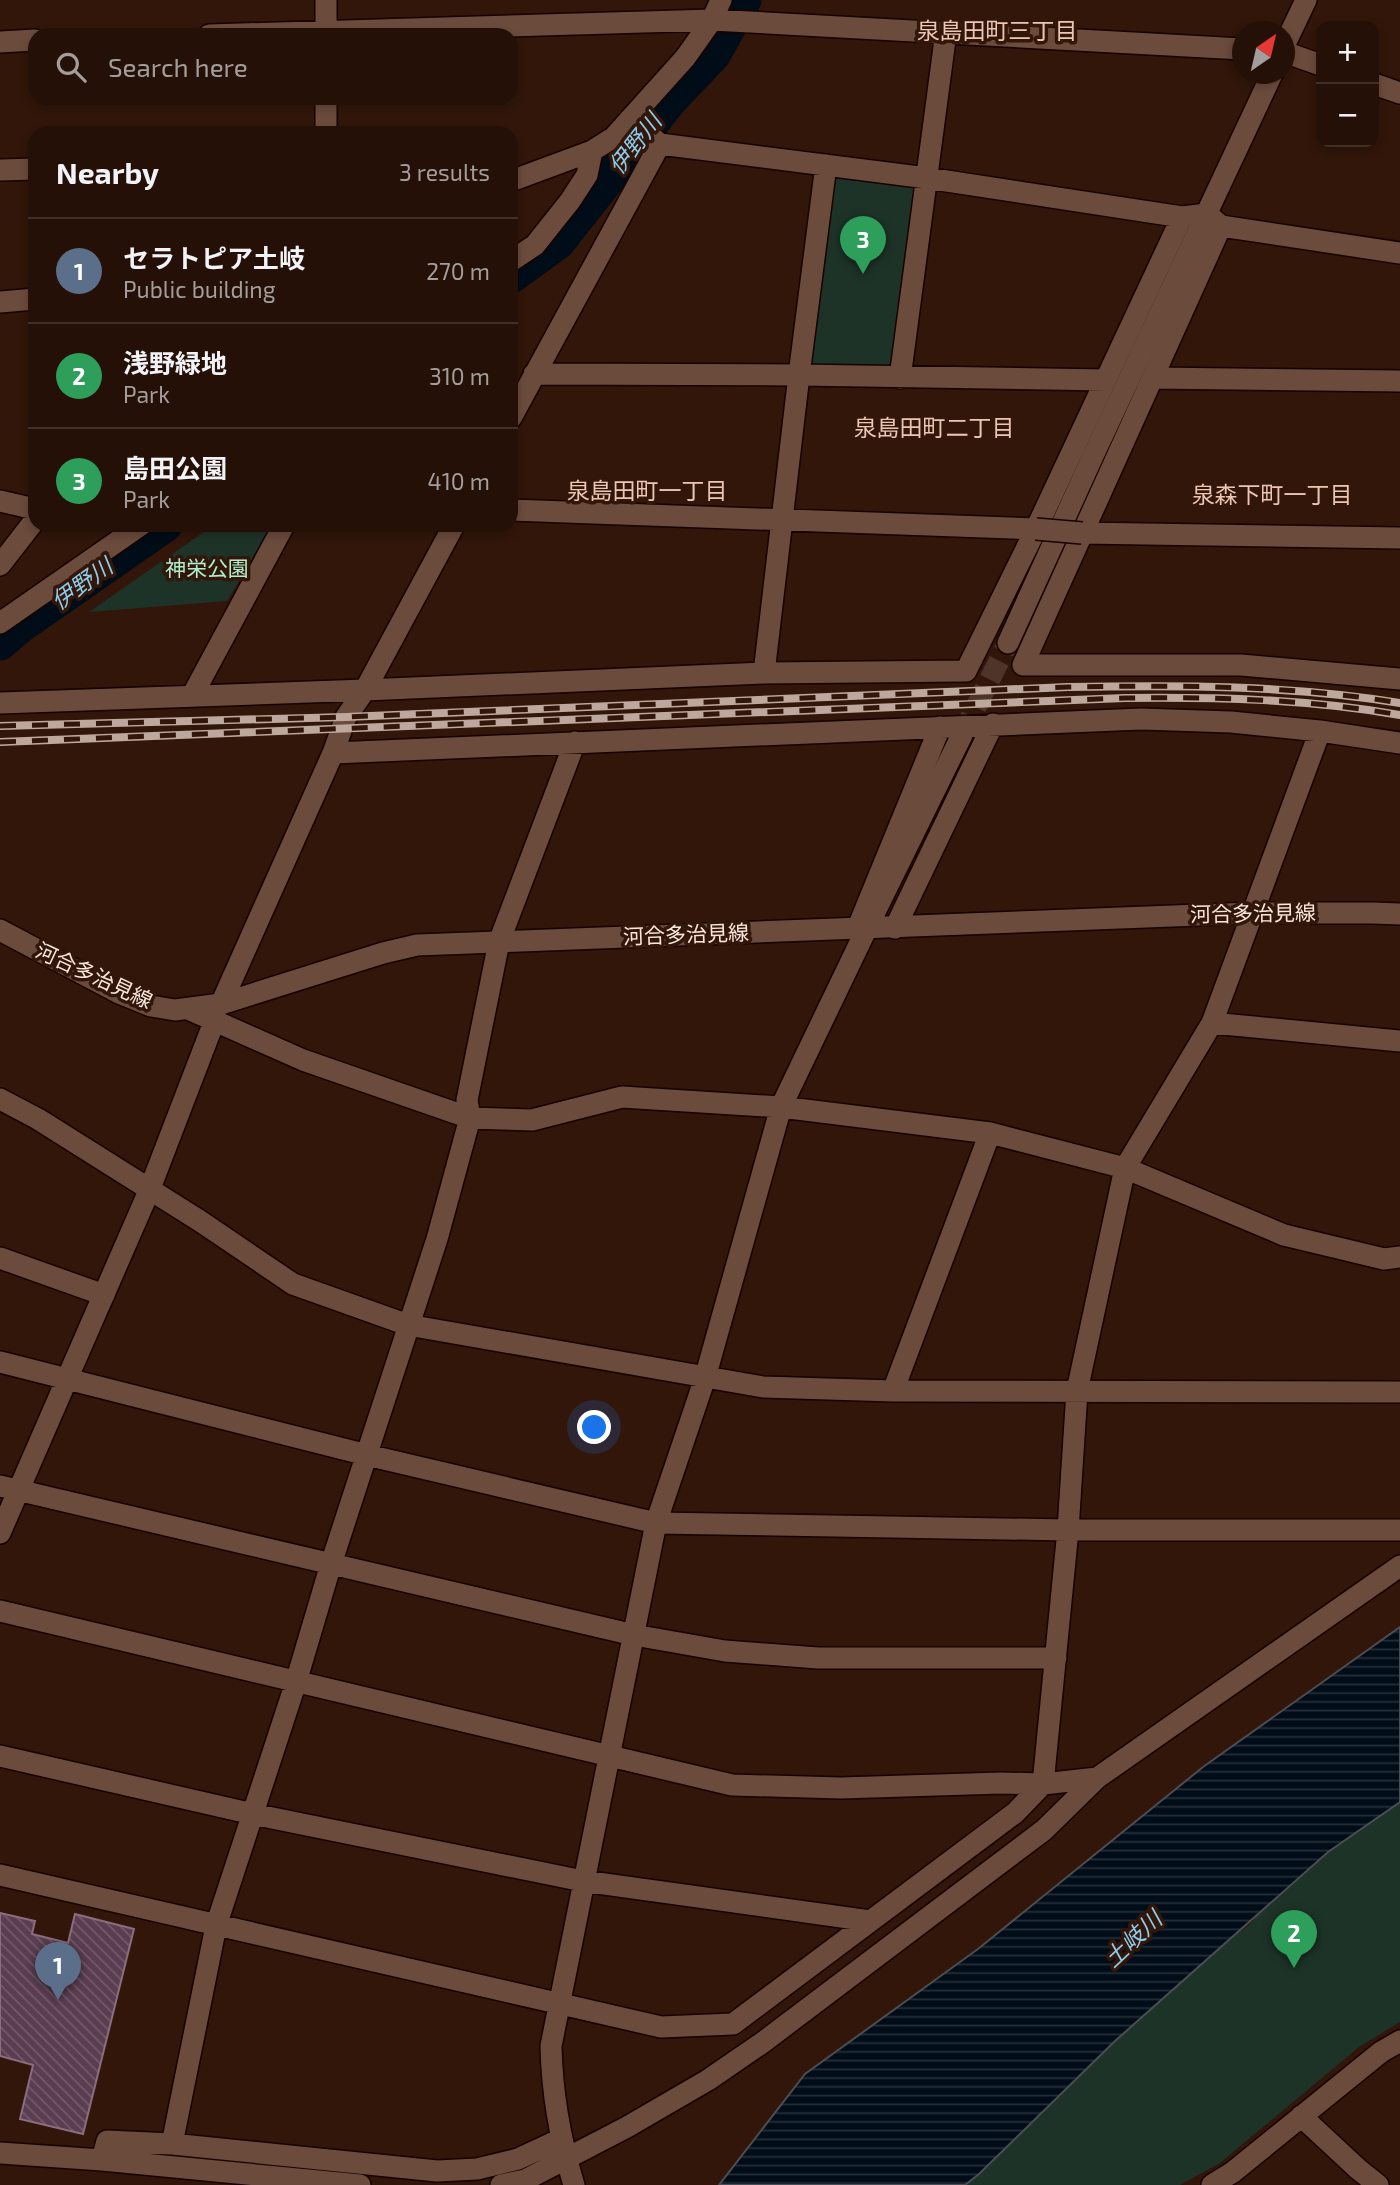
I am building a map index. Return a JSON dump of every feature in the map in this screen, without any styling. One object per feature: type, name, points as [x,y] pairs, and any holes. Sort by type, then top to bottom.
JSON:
[{"type":"street","points":[[326,0],[326,28]]},
{"type":"street","points":[[518,178],[592,151],[614,137],[685,58],[712,20],[721,0]]},
{"type":"street","points":[[1294,10],[1306,0]]},
{"type":"street","points":[[474,28],[712,20],[1232,48]]},
{"type":"street","points":[[900,378],[946,32]]},
{"type":"street","points":[[0,41],[28,40]]},
{"type":"street","points":[[1295,56],[1316,63]]},
{"type":"street","points":[[1268,84],[1153,378],[1023,665],[1241,665],[1400,679]]},
{"type":"street","points":[[1379,86],[1400,93]]},
{"type":"street","points":[[326,105],[326,126]]},
{"type":"street","points":[[630,118],[660,144],[927,178],[1182,218],[1214,220],[1400,253]]},
{"type":"street","points":[[518,405],[660,144]]},
{"type":"street","points":[[518,256],[535,245],[570,201],[587,175],[592,151]]},
{"type":"street","points":[[764,673],[826,165]]},
{"type":"street","points":[[0,170],[28,169]]},
{"type":"street","points":[[0,703],[764,673],[966,671],[1182,218]]},
{"type":"street","points":[[1008,643],[1059,531],[1214,220]]},
{"type":"street","points":[[0,302],[28,300]]},
{"type":"street","points":[[534,374],[1106,380]]},
{"type":"street","points":[[1153,378],[1400,381]]},
{"type":"street","points":[[0,501],[28,507]]},
{"type":"street","points":[[518,510],[1036,529],[1082,533],[1400,538]]},
{"type":"street","points":[[0,565],[28,529]]},
{"type":"street","points":[[0,623],[131,532]]},
{"type":"street","points":[[192,696],[280,532]]},
{"type":"street","points":[[0,1533],[9,1488],[66,1379],[104,1295],[149,1191],[218,1013],[346,717],[365,690],[450,532]]},
{"type":"street","points":[[333,752],[1141,719],[1231,722],[1400,743]]},
{"type":"street","points":[[895,928],[993,724]]},
{"type":"street","points":[[862,929],[940,727]]},
{"type":"street","points":[[0,1875],[661,2027],[733,2024],[1014,1814],[1043,1784],[1068,1530],[1077,1391],[1125,1168],[1212,1023],[1320,731]]},
{"type":"street","points":[[568,2164],[551,2081],[551,2046],[656,1523],[705,1378],[781,1107],[862,929],[962,736]]},
{"type":"street","points":[[172,2144],[216,1926],[437,1239],[470,1118],[467,1100],[499,942],[575,742]]},
{"type":"street","name":"河合多治見線","points":[[0,930],[119,993],[151,1006],[218,1013],[383,953],[417,945],[1251,913],[1400,914]]},
{"type":"street","points":[[218,1013],[303,1060],[470,1118],[532,1120],[622,1097],[781,1107],[990,1133],[1125,1168],[1284,1235],[1384,1259],[1400,1257]]},
{"type":"street","points":[[1212,1023],[1400,1041]]},
{"type":"street","points":[[0,1099],[38,1119],[200,1221],[293,1284],[408,1325],[763,1387],[893,1391],[1400,1392]]},
{"type":"street","points":[[893,1391],[990,1133]]},
{"type":"street","points":[[0,1258],[104,1295]]},
{"type":"street","points":[[0,1362],[367,1455],[656,1523],[1068,1530],[1400,1530]]},
{"type":"street","points":[[9,1488],[635,1635],[725,1651],[818,1658],[1056,1658]]},
{"type":"street","points":[[501,2185],[525,2180],[568,2164],[708,2080],[762,2043],[1044,1830],[1097,1778],[1400,1566]]},
{"type":"street","points":[[0,1611],[732,1785],[841,1788],[1043,1784],[1097,1778]]},
{"type":"street","points":[[0,1756],[253,1814],[583,1881],[870,1921]]},
{"type":"street","points":[[1212,2185],[1233,2172],[1381,2052],[1400,2041]]},
{"type":"street","points":[[1301,2116],[1378,2185]]},
{"type":"street","points":[[102,2160],[107,2141],[172,2144],[437,2171],[477,2169],[508,2161],[568,2164]]},
{"type":"street","points":[[0,2153],[360,2185]]},
{"type":"green space","points":[[836,175],[913,184],[917,189],[895,361],[886,367],[813,367],[809,360],[832,179]]},
{"type":"green space","name":"神栄公園","points":[[204,532],[268,532],[227,601],[89,612]]},
{"type":"green space","points":[[1400,1784],[1400,2022],[1359,2047],[1220,2163],[1180,2185],[958,2185],[1127,2011],[1248,1926],[1322,1843]]},
{"type":"water","name":"土岐川","points":[[1400,1627],[1400,1802],[1328,1852],[1115,2041],[979,2174],[965,2185],[719,2185],[805,2074],[978,1949],[1203,1767]]},
{"type":"building","points":[[0,1913],[35,1921],[32,1934],[68,1943],[75,1914],[134,1929],[83,2134],[20,2119],[33,2065],[0,2056]]},
{"type":"waterway","name":"伊野川","points":[[518,271],[558,242],[670,100],[713,55],[744,0]]},
{"type":"waterway","name":"伊野川","points":[[0,643],[20,626],[155,532]]},
{"type":"tunnel","points":[[962,735],[1008,643]]},
{"type":"railway","points":[[0,726],[346,717],[1068,687],[1193,686],[1318,693],[1400,703]]},
{"type":"railway","points":[[0,742],[1125,698],[1263,700],[1332,705],[1400,715]]},
{"type":"place","name":"島田公園","points":[[863,274]]},
{"type":"place","name":"浅野緑地","points":[[1294,1968]]},
{"type":"place","name":"セラトピア土岐","points":[[58,2000]]},
{"type":"district","name":"泉島田町三丁目","points":[[997,31]]},
{"type":"district","name":"泉島田町二丁目","points":[[934,428]]},
{"type":"district","name":"泉島田町一丁目","points":[[647,491]]},
{"type":"district","name":"泉森下町一丁目","points":[[1272,495]]}]
